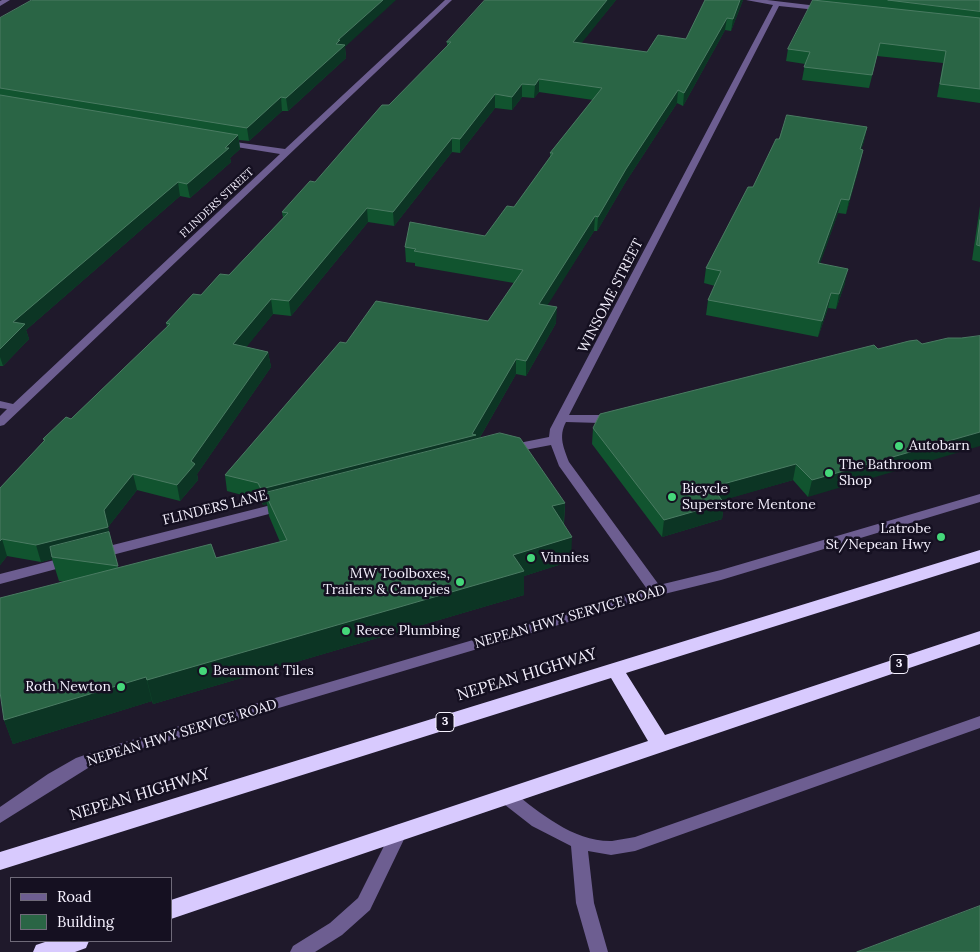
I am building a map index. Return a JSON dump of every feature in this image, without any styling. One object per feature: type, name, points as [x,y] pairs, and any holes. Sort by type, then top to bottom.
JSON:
[{"type":"highway","name":"NEPEAN HIGHWAY","points":[[0,861],[980,556]]},
{"type":"highway","name":"3","points":[[172,910],[400,831],[980,637]]},
{"type":"highway","points":[[615,670],[661,745]]},
{"type":"highway","points":[[44,952],[75,942]]},
{"type":"street","points":[[0,4],[8,0]]},
{"type":"street","name":"FLINDERS STREET","points":[[0,422],[449,0]]},
{"type":"street","points":[[749,0],[811,4],[838,10]]},
{"type":"street","name":"WINSOME STREET","points":[[555,440],[556,429],[777,3]]},
{"type":"street","points":[[217,141],[287,152]]},
{"type":"street","points":[[0,404],[15,408]]},
{"type":"street","points":[[562,418],[600,419],[626,412]]},
{"type":"street","points":[[499,451],[555,440],[564,463],[656,591]]},
{"type":"street","name":"NEPEAN HWY SERVICE ROAD","points":[[0,816],[54,779],[82,763],[114,751],[656,591],[721,575],[980,498]]},
{"type":"street","name":"FLINDERS LANE","points":[[0,579],[297,503]]},
{"type":"street","points":[[506,796],[538,821],[579,842],[611,848],[634,844],[980,722]]},
{"type":"street","points":[[299,952],[336,929],[364,904],[400,831]]},
{"type":"street","points":[[579,842],[585,903],[598,952]]},
{"type":"building","points":[[32,0],[383,0],[338,40],[340,40],[336,44],[345,45],[286,98],[281,97],[247,128],[0,88],[0,18]]},
{"type":"building","points":[[485,0],[607,0],[573,42],[647,52],[658,35],[686,39],[705,0],[740,0],[733,19],[727,18],[684,93],[678,90],[626,169],[598,217],[595,216],[539,304],[557,307],[526,361],[516,359],[472,434],[476,435],[261,489],[258,483],[225,475],[340,342],[346,343],[376,301],[488,321],[523,270],[414,251],[416,249],[405,247],[410,222],[485,236],[507,206],[514,207],[553,153],[550,153],[602,88],[539,79],[535,85],[522,84],[512,97],[495,94],[460,139],[452,138],[393,212],[367,208],[289,301],[271,299],[233,344],[268,352],[191,461],[195,464],[177,485],[133,474],[104,510],[108,527],[36,545],[2,539],[0,541],[0,488],[45,440],[43,439],[66,417],[71,419],[170,324],[166,323],[193,294],[201,295],[220,274],[229,275],[288,213],[282,212],[310,181],[315,182],[382,105],[389,105],[451,42],[447,42]]},
{"type":"building","points":[[813,0],[980,18],[980,89],[940,84],[946,51],[880,43],[872,75],[804,67],[810,52],[788,49]]},
{"type":"building","points":[[888,0],[980,0],[980,11]]},
{"type":"building","points":[[0,95],[238,135],[225,148],[229,148],[187,184],[178,182],[13,322],[25,324],[0,349]]},
{"type":"building","points":[[787,115],[867,127],[860,149],[863,150],[849,200],[841,199],[818,263],[848,269],[839,294],[831,293],[822,321],[708,300],[721,271],[706,268],[748,187],[753,187],[776,139],[779,139]]},
{"type":"building","points":[[980,220],[980,246],[977,245]]},
{"type":"building","points":[[980,336],[980,432],[812,480],[796,464],[712,487],[724,503],[664,520],[593,428],[600,414],[874,345],[878,349],[909,341],[917,340],[922,344],[948,338]]},
{"type":"building","points":[[500,433],[520,438],[565,503],[552,506],[572,537],[513,555],[524,571],[147,680],[146,677],[4,720],[0,692],[0,598],[211,544],[216,558],[287,540],[265,493]]},
{"type":"building","points":[[109,532],[118,566],[52,557],[50,547]]},
{"type":"building","points":[[980,906],[980,952],[857,952]]},
{"type":"place","name":"Autobarn","points":[[899,446]]},
{"type":"place","name":"The Bathroom Shop","points":[[829,473]]},
{"type":"place","name":"Bicycle Superstore Mentone","points":[[672,497]]},
{"type":"place","name":"Latrobe St/Nepean Hwy","points":[[941,537]]},
{"type":"place","name":"Vinnies","points":[[531,558]]},
{"type":"place","name":"MW Toolboxes, Trailers & Canopies","points":[[460,582]]},
{"type":"place","name":"Reece Plumbing","points":[[346,631]]},
{"type":"place","name":"Beaumont Tiles","points":[[203,671]]},
{"type":"place","name":"Roth Newton","points":[[121,687]]}]
